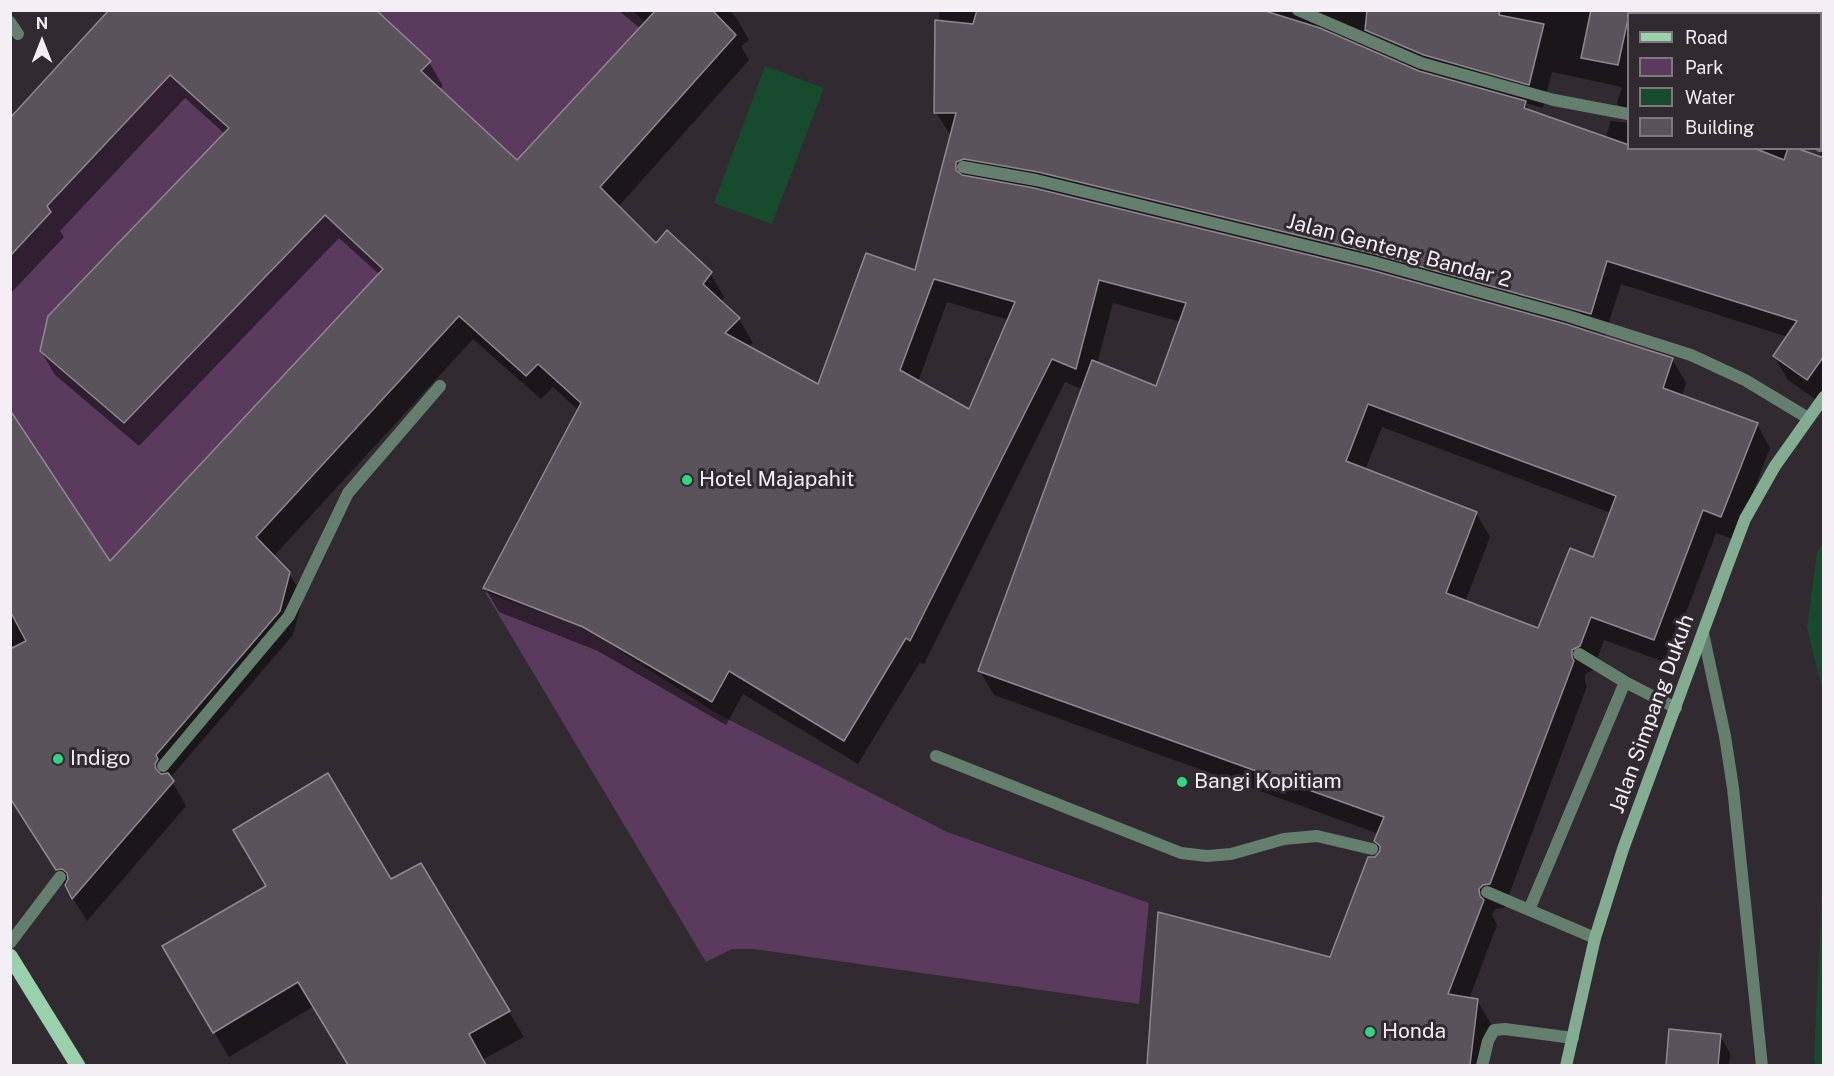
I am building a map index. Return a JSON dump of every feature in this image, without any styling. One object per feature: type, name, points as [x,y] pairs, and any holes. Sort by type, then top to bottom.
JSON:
[{"type":"main road","points":[[10,956],[78,1065]]},
{"type":"main road","points":[[61,1041],[63,1065]]},
{"type":"street","points":[[1298,10],[1421,63],[1554,100],[1627,114]]},
{"type":"street","points":[[10,21],[18,34]]},
{"type":"street","name":"Jalan Genteng Bandar 2","points":[[963,167],[1036,180],[1373,262],[1568,316],[1691,355],[1745,380],[1808,418]]},
{"type":"street","points":[[163,766],[289,616],[348,493],[440,386]]},
{"type":"street","name":"Jalan Simpang Dukuh","points":[[1566,1065],[1595,938],[1623,849],[1745,519],[1775,466],[1824,397]]},
{"type":"street","points":[[1703,633],[1725,736],[1762,1065]]},
{"type":"street","points":[[1579,654],[1625,682],[1676,708]]},
{"type":"street","points":[[1528,910],[1625,682]]},
{"type":"street","points":[[936,756],[1181,853],[1207,856],[1231,854],[1284,838],[1317,836],[1372,849]]},
{"type":"street","points":[[10,943],[60,877]]},
{"type":"street","points":[[1487,892],[1595,938]]},
{"type":"street","points":[[1482,1065],[1488,1041],[1494,1030],[1505,1029],[1573,1038]]},
{"type":"green space","points":[[632,10],[645,22],[462,218],[499,143],[421,71],[430,61],[376,11]]},
{"type":"green space","points":[[170,75],[229,128],[48,315],[40,351],[125,423],[325,215],[383,269],[110,561],[11,410],[10,256],[51,212],[47,206]]},
{"type":"green space","points":[[485,592],[583,627],[716,713],[947,832],[1149,903],[1139,1004],[754,949],[732,949],[706,962]]},
{"type":"water","points":[[765,66],[824,88],[772,224],[714,203]]},
{"type":"water","points":[[1823,543],[1823,692],[1807,628],[1817,552]]},
{"type":"water","points":[[1823,866],[1824,1065],[1815,1066],[1814,1058]]},
{"type":"building","points":[[109,10],[376,10],[431,61],[421,71],[517,160],[656,10],[712,10],[736,35],[600,187],[656,243],[667,230],[712,272],[703,284],[740,318],[725,333],[818,384],[866,253],[915,270],[956,113],[934,113],[935,20],[973,24],[977,10],[1262,10],[1320,28],[1419,71],[1526,101],[1524,108],[1627,144],[1627,150],[1759,150],[1784,160],[1787,150],[1802,150],[1824,158],[1824,356],[1807,380],[1773,356],[1797,321],[1607,261],[1591,314],[1375,254],[1038,172],[964,159],[956,162],[956,170],[962,175],[1034,188],[1371,270],[1566,324],[1673,358],[1663,388],[1758,423],[1721,517],[1703,510],[1654,640],[1591,617],[1580,646],[1572,650],[1574,661],[1490,884],[1483,885],[1479,889],[1480,896],[1484,900],[1448,994],[1478,999],[1470,1065],[1147,1065],[1158,912],[1330,957],[1368,857],[1375,857],[1380,851],[1380,846],[1374,841],[1384,817],[978,671],[1092,360],[1156,386],[1186,303],[1099,280],[1076,369],[1052,359],[910,641],[906,638],[844,741],[729,671],[712,702],[583,627],[483,588],[581,403],[538,364],[526,376],[459,316],[256,537],[290,572],[280,611],[156,755],[158,759],[155,764],[156,769],[161,774],[168,773],[174,781],[72,899],[65,885],[68,879],[67,873],[62,869],[56,870],[10,798],[10,649],[26,641],[10,611],[10,410],[110,561],[383,269],[325,215],[124,423],[40,351],[48,316],[229,128],[170,75],[47,206],[51,212],[10,256],[10,118]],"holes":[[[934,279],[1015,302],[969,409],[900,370]],[[1368,404],[1616,496],[1593,557],[1570,548],[1538,628],[1446,593],[1477,512],[1346,461]]]},
{"type":"building","points":[[1367,10],[1500,10],[1499,15],[1544,24],[1529,85],[1424,55],[1365,30]]},
{"type":"building","points":[[1591,10],[1630,10],[1627,12],[1627,24],[1618,65],[1581,58]]},
{"type":"building","points":[[328,773],[391,879],[421,863],[510,1011],[469,1034],[486,1065],[348,1065],[298,982],[213,1033],[162,946],[266,886],[233,830]]},
{"type":"building","points":[[1669,1029],[1721,1034],[1718,1065],[1666,1065]]},
{"type":"place","name":"Hotel Majapahit","points":[[687,480]]},
{"type":"place","name":"Indigo","points":[[58,759]]},
{"type":"place","name":"Bangi Kopitiam","points":[[1182,782]]},
{"type":"place","name":"Honda","points":[[1370,1032]]}]
